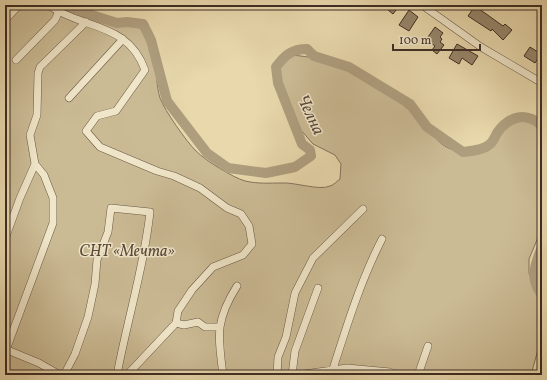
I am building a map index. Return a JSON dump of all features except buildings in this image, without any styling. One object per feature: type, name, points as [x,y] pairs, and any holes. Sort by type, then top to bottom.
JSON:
[{"type":"street","points":[[5,20],[19,5]]},
{"type":"street","points":[[48,5],[59,12],[108,29],[123,38],[142,59],[146,70],[116,111],[97,116],[86,131],[100,147],[157,171],[174,176],[200,188],[226,208],[241,214],[249,226],[252,244],[243,255],[213,267],[192,290],[178,311],[176,324],[127,375]]},
{"type":"street","points":[[422,5],[481,47],[542,83]]},
{"type":"street","points":[[16,60],[55,20],[59,12]]},
{"type":"street","points":[[60,375],[39,363],[6,350],[54,223],[53,198],[44,175],[35,164],[30,135],[37,115],[38,73],[40,67],[86,22]]},
{"type":"street","points":[[70,98],[123,38]]},
{"type":"street","points":[[5,239],[20,198],[35,164]]},
{"type":"street","points":[[64,375],[75,354],[88,317],[95,284],[97,260],[108,232],[111,208],[150,212],[144,256],[126,328],[117,375]]},
{"type":"street","points":[[277,375],[278,357],[286,337],[295,293],[309,265],[313,258],[362,209]]},
{"type":"street","points":[[333,369],[370,261],[382,238]]},
{"type":"street","points":[[222,375],[218,335],[219,327],[225,305],[237,286]]},
{"type":"street","points":[[292,375],[295,351],[318,288]]},
{"type":"street","points":[[176,324],[184,325],[198,322],[205,327],[219,327]]},
{"type":"street","points":[[418,375],[428,346]]},
{"type":"street","points":[[298,375],[346,368],[390,372],[396,375]]},
{"type":"path","points":[[541,269],[542,277]]},
{"type":"green space","name":"СНТ «Мечта»","points":[[5,5],[63,5],[143,28],[152,43],[160,98],[176,126],[200,155],[212,164],[245,181],[259,183],[287,183],[320,188],[334,184],[340,179],[341,164],[335,155],[313,144],[287,114],[283,106],[274,70],[277,62],[287,55],[323,60],[341,66],[373,83],[417,117],[439,141],[455,150],[472,149],[488,143],[504,121],[520,117],[533,121],[542,129],[542,228],[529,259],[529,273],[542,308],[542,335],[531,375],[5,375]]},
{"type":"waterway","name":"Челна","points":[[60,5],[117,23],[127,22],[143,24],[151,40],[167,101],[207,153],[228,168],[266,173],[295,167],[311,156],[310,150],[302,144],[278,83],[276,67],[289,54],[302,49],[307,49],[314,56],[349,67],[410,104],[427,127],[463,152],[477,150],[487,146],[492,142],[502,127],[512,119],[524,117],[530,118],[542,126]]},
{"type":"waterway","name":"Челна","points":[[542,247],[534,271],[534,277],[538,289],[542,295]]}]
